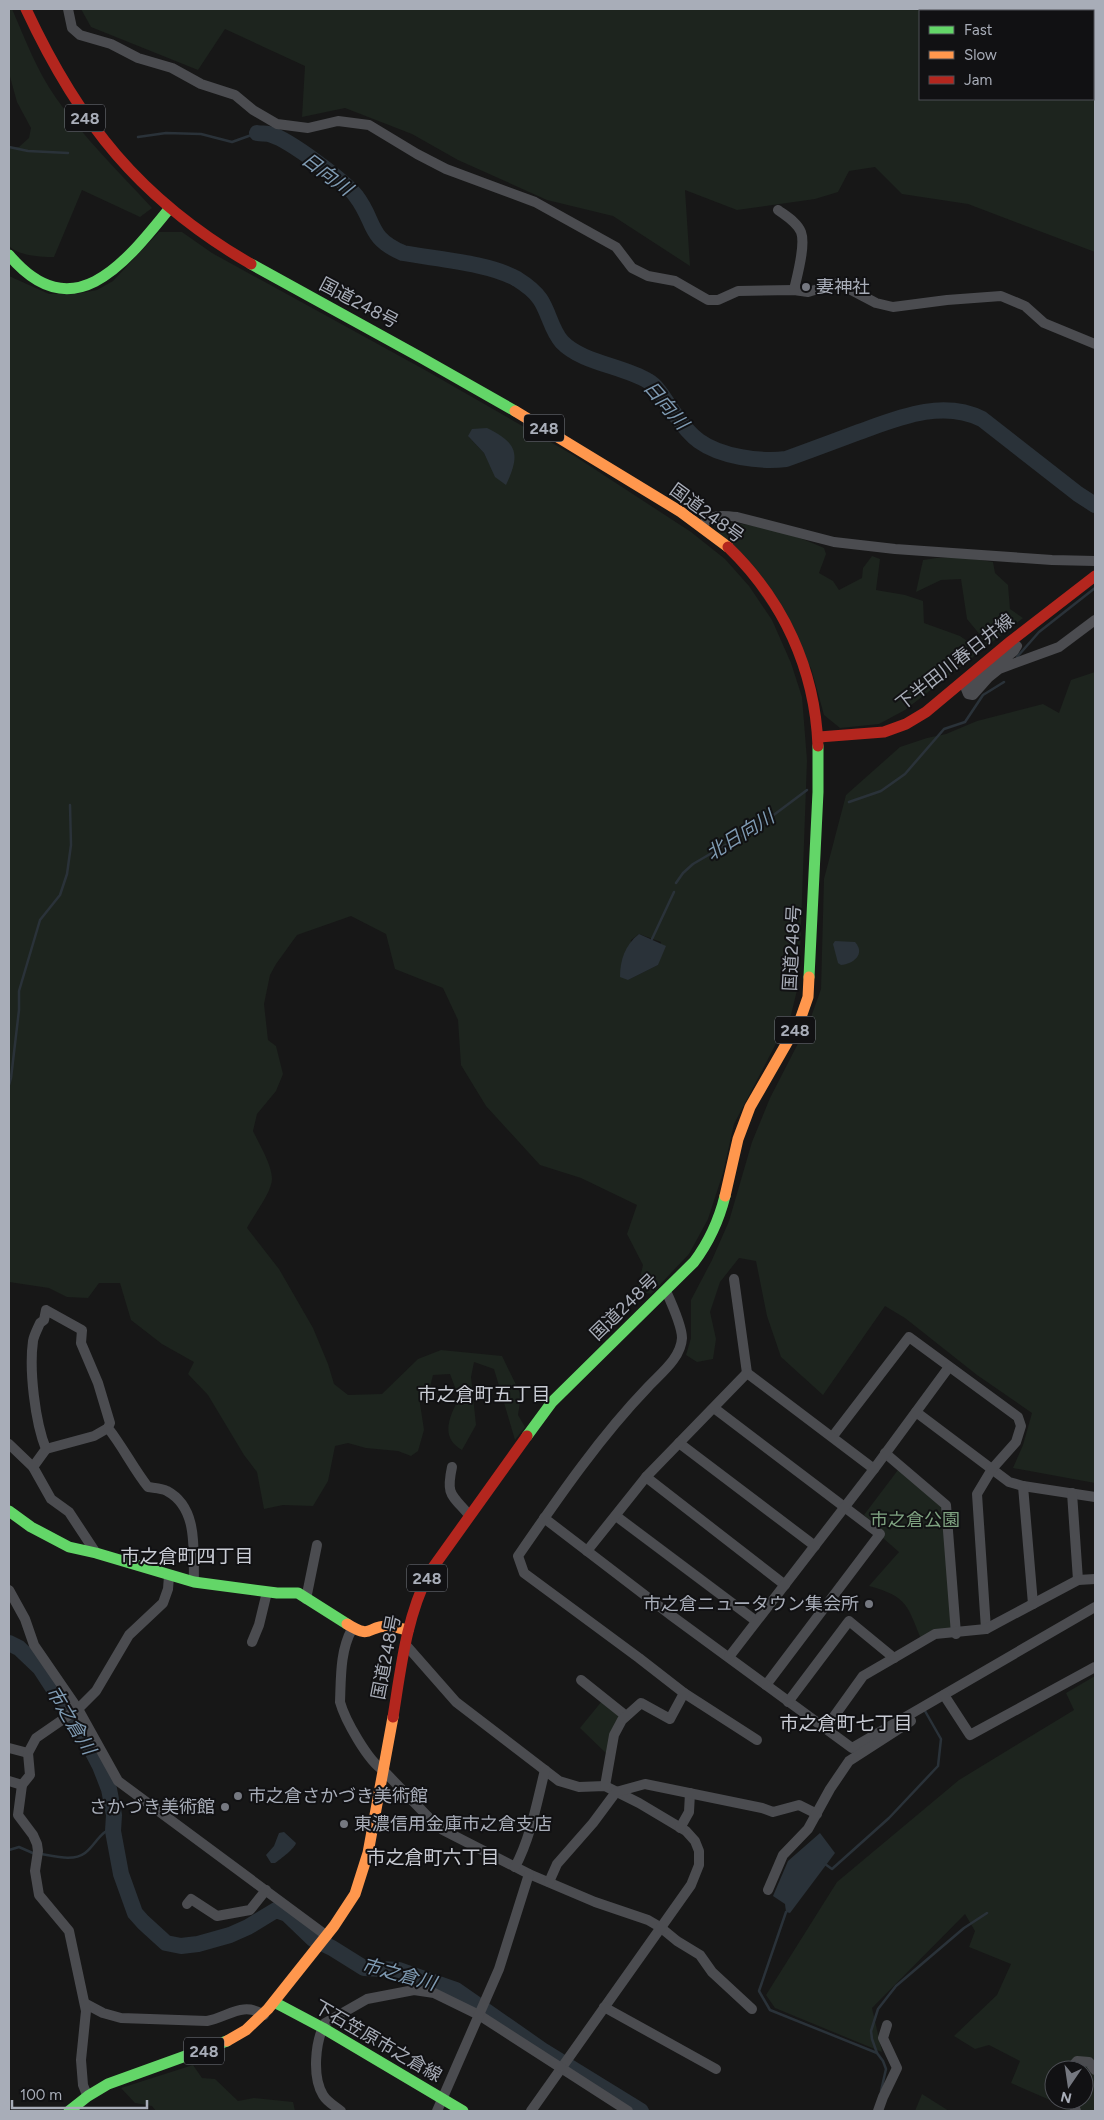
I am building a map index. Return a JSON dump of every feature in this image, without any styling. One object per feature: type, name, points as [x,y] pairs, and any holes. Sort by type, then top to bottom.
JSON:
[{"type":"main road","name":"国道248号","points":[[26,9],[53,66],[78,108],[107,148],[133,176],[169,209],[235,256],[504,403],[701,526],[727,546],[755,575],[788,624],[807,671],[819,737],[808,997],[800,1020],[750,1107],[738,1139],[724,1200],[715,1227],[705,1247],[694,1262],[666,1291],[552,1402],[429,1573],[418,1595],[408,1630],[367,1854],[355,1894],[327,1936],[254,2025],[202,2052],[140,2070],[112,2081],[87,2095],[76,2109]]},
{"type":"main road","points":[[9,255],[28,277],[42,284],[57,288],[74,288],[89,284],[104,278],[122,265],[169,209]]},
{"type":"main road","name":"下半田川春日井線","points":[[819,737],[884,732],[906,724],[926,712],[1012,640],[1095,576]]},
{"type":"main road","points":[[9,1511],[31,1527],[69,1547],[96,1553],[168,1576],[194,1582],[267,1592],[298,1594],[352,1629],[360,1632],[368,1632],[387,1626],[408,1630]]},
{"type":"main road","name":"下石笠原市之倉線","points":[[274,2002],[323,2028],[463,2111]]},
{"type":"street","points":[[68,9],[72,28],[80,35],[111,44],[138,58],[172,68],[201,84],[235,96],[253,110],[277,124],[308,128],[338,121],[369,125],[416,154],[446,168],[535,202],[616,247],[632,268],[648,276],[675,280],[708,300],[718,300],[738,291],[794,290],[808,292],[838,283],[876,303],[892,306],[1001,296],[1025,306],[1044,323],[1095,344]]},
{"type":"street","points":[[778,210],[794,221],[801,232],[802,243],[794,290]]},
{"type":"street","points":[[701,526],[709,518],[720,515],[737,517],[834,542],[895,549],[1052,560],[1095,561]]},
{"type":"street","points":[[1012,640],[1016,646],[1014,651],[966,689],[968,694],[973,695],[999,669],[1059,647],[1095,620]]},
{"type":"street","points":[[734,1279],[747,1373],[833,1436],[874,1469]]},
{"type":"street","points":[[666,1291],[682,1337],[678,1353],[622,1414],[518,1556],[524,1573],[684,1693],[757,1740]]},
{"type":"street","points":[[32,1467],[46,1449],[94,1436],[108,1428],[110,1423],[98,1383],[81,1344],[82,1330],[46,1310],[44,1320],[40,1323],[33,1340],[33,1358],[36,1408],[40,1433],[46,1449]]},
{"type":"street","points":[[833,1436],[909,1337],[1018,1418],[1021,1426],[1016,1442],[992,1470],[977,1494],[986,1629]]},
{"type":"street","points":[[729,1657],[874,1469],[949,1367]]},
{"type":"street","points":[[587,1551],[646,1477],[747,1373]]},
{"type":"street","points":[[714,1408],[880,1534],[766,1685]]},
{"type":"street","points":[[916,1412],[1009,1482],[1023,1486],[1095,1497]]},
{"type":"street","points":[[108,1428],[124,1448],[135,1471],[148,1486],[166,1490],[181,1501],[189,1517],[193,1536],[194,1582]]},
{"type":"street","points":[[680,1443],[815,1546]]},
{"type":"street","points":[[9,1444],[32,1467],[51,1499],[69,1512],[96,1553]]},
{"type":"street","points":[[885,1453],[946,1505],[956,1634]]},
{"type":"street","points":[[452,1467],[448,1487],[469,1515]]},
{"type":"street","points":[[646,1477],[785,1585]]},
{"type":"street","points":[[1023,1486],[1033,1604]]},
{"type":"street","points":[[1072,1493],[1078,1580]]},
{"type":"street","points":[[616,1516],[756,1621]]},
{"type":"street","points":[[544,1518],[852,1748],[1095,1607]]},
{"type":"street","points":[[306,1598],[317,1545]]},
{"type":"street","points":[[87,2095],[82,2084],[81,2060],[86,2004],[69,1931],[39,1895],[35,1871],[38,1855],[33,1835],[18,1814],[22,1785],[30,1774],[28,1753],[36,1738],[78,1709],[96,1691],[129,1635],[163,1603],[168,1589],[168,1576]]},
{"type":"street","points":[[825,1729],[863,1676],[935,1634],[956,1634],[986,1629],[1078,1580],[1095,1579]]},
{"type":"street","points":[[9,1590],[25,1619],[34,1645],[78,1709],[118,1781],[327,1936]]},
{"type":"street","points":[[252,1642],[259,1625],[267,1592]]},
{"type":"street","points":[[788,1702],[849,1621],[894,1658]]},
{"type":"street","points":[[352,1629],[346,1639],[343,1652],[340,1702],[352,1730],[375,1766],[383,1770],[433,1822],[443,1830],[529,1874],[595,1902],[648,1920],[660,1927],[700,1955],[712,1972],[752,2009]]},
{"type":"street","points":[[405,1644],[456,1702],[559,1781],[580,1787],[605,1786],[639,1803],[680,1828],[695,1841],[699,1851],[698,1865],[691,1885],[531,2111]]},
{"type":"street","points":[[944,1695],[970,1735],[1095,1667]]},
{"type":"street","points":[[582,1680],[626,1716]]},
{"type":"street","points":[[605,1786],[614,1735],[622,1720],[641,1703],[670,1719],[684,1693]]},
{"type":"street","points":[[768,1890],[783,1855],[808,1829],[849,1760],[913,1720],[915,1712]]},
{"type":"street","points":[[9,1748],[28,1753]]},
{"type":"street","points":[[515,1867],[522,1854],[545,1770]]},
{"type":"street","points":[[9,1781],[22,1785]]},
{"type":"street","points":[[549,1882],[556,1864],[593,1822],[616,1792],[645,1784],[762,1808],[773,1812],[799,1805],[816,1814]]},
{"type":"street","points":[[680,1828],[689,1812],[690,1793]]},
{"type":"street","points":[[437,2111],[499,1969],[529,1874]]},
{"type":"street","points":[[187,1904],[191,1899],[217,1916],[250,1910],[266,1890]]},
{"type":"street","points":[[340,2111],[324,2098],[319,2087],[317,2060],[323,2028],[326,2023],[367,1999],[414,1990],[434,1993],[479,2015],[628,2111]]},
{"type":"street","points":[[86,2004],[103,2013],[121,2018],[207,2021],[235,2010],[245,2009],[255,2009],[264,2015]]},
{"type":"street","points":[[604,2007],[716,2069]]},
{"type":"street","points":[[878,2111],[897,2068],[883,2038],[887,2024]]},
{"type":"green space","points":[[9,9],[12,9],[37,66],[56,98],[90,141],[152,208],[140,217],[82,190],[54,257],[24,254],[9,246],[9,147],[19,147],[29,138],[31,128],[17,102],[9,73]]},
{"type":"green space","points":[[81,9],[1095,9],[1095,252],[968,204],[902,194],[875,167],[849,171],[838,192],[815,199],[737,210],[685,190],[690,266],[613,216],[547,200],[458,160],[412,134],[345,108],[302,117],[305,66],[225,29],[198,70],[91,27]]},
{"type":"green space","points":[[159,232],[182,232],[212,253],[425,370],[573,455],[691,532],[725,559],[749,586],[772,620],[791,663],[802,697],[807,760],[799,982],[791,1015],[734,1124],[723,1173],[708,1219],[689,1254],[651,1294],[637,1291],[643,1265],[627,1234],[637,1205],[581,1178],[540,1165],[486,1106],[461,1065],[458,1020],[443,988],[395,969],[386,934],[351,916],[297,935],[276,964],[270,975],[264,1004],[268,1040],[276,1046],[283,1074],[276,1091],[257,1114],[253,1131],[268,1161],[272,1179],[266,1197],[247,1228],[279,1269],[313,1328],[334,1384],[348,1395],[382,1394],[418,1359],[441,1350],[502,1356],[521,1395],[518,1415],[525,1427],[515,1440],[494,1369],[474,1362],[471,1377],[476,1425],[462,1450],[455,1445],[449,1433],[448,1426],[452,1412],[459,1398],[450,1374],[433,1375],[429,1391],[419,1397],[424,1430],[418,1451],[411,1456],[398,1451],[366,1448],[348,1443],[335,1446],[328,1481],[313,1506],[283,1505],[264,1509],[257,1472],[244,1455],[208,1395],[188,1374],[194,1362],[162,1344],[131,1320],[120,1283],[99,1283],[88,1298],[67,1297],[49,1288],[9,1282],[9,276],[49,294],[76,294],[97,290],[113,281]],"holes":[[[468,436],[513,470],[490,465],[484,453]],[[639,934],[661,942],[658,965],[628,980],[631,940]]]},
{"type":"green space","points":[[715,521],[771,530],[824,548],[826,554],[819,573],[833,581],[839,590],[862,578],[863,568],[872,556],[880,559],[876,590],[905,595],[923,601],[924,623],[960,636],[973,645],[981,636],[967,619],[961,579],[941,580],[916,592],[923,560],[958,558],[993,562],[995,573],[1008,585],[1010,609],[1023,618],[905,710],[879,724],[840,728],[824,715],[811,668],[714,526]]},
{"type":"green space","points":[[1095,672],[1095,1483],[1013,1468],[1023,1445],[1032,1413],[977,1375],[905,1318],[885,1306],[823,1395],[781,1357],[767,1316],[756,1261],[739,1258],[720,1282],[710,1312],[716,1339],[713,1359],[697,1362],[686,1355],[691,1338],[691,1300],[712,1260],[729,1221],[752,1142],[770,1098],[810,1020],[821,989],[824,879],[846,795],[900,747],[946,734],[977,721],[1043,704],[1059,713],[1071,680]]},
{"type":"green space","name":"市之倉公園","points":[[901,1466],[946,1505],[956,1634],[922,1641],[905,1604],[892,1594],[869,1586],[899,1552],[883,1538],[885,1533],[864,1515]]},
{"type":"green space","points":[[1095,1676],[1095,2111],[1064,2111],[1094,2110],[1094,2060],[1044,2060],[1044,2097],[1011,2083],[1020,2061],[989,2045],[975,2049],[954,2036],[997,1995],[1011,1964],[969,1947],[975,1931],[965,1914],[872,2008],[882,2052],[775,2008],[766,1995],[837,1882],[959,1780],[1074,1710],[1066,1693]]},
{"type":"green space","points":[[602,1701],[622,1715],[608,1755],[580,1728]]},
{"type":"green space","points":[[193,2065],[202,2078],[215,2079],[238,2101],[254,2098],[293,2102],[295,2111],[156,2111],[152,2106],[135,2103],[121,2088]]},
{"type":"green space","points":[[922,2094],[949,2111],[915,2111]]},
{"type":"shaded area","points":[[487,428],[505,439],[513,450],[514,465],[506,485],[495,477],[484,453],[468,436],[472,429]]},
{"type":"shaded area","points":[[639,934],[666,946],[658,965],[628,980],[620,977],[622,959],[630,943]]},
{"type":"shaded area","points":[[835,941],[855,942],[859,951],[857,958],[850,963],[841,965],[838,963],[833,944]]},
{"type":"shaded area","points":[[284,1832],[296,1843],[284,1856],[275,1863],[271,1863],[266,1855],[274,1846],[279,1833]]},
{"type":"shaded area","points":[[820,1833],[835,1853],[790,1913],[786,1912],[785,1904],[773,1896],[788,1861]]},
{"type":"waterway","points":[[138,137],[166,133],[201,134],[232,142],[257,133]]},
{"type":"waterway","name":"日向川","points":[[257,133],[270,134],[280,138],[317,162],[341,181],[356,196],[378,235],[391,247],[403,253],[478,265],[506,274],[523,283],[540,299],[555,332],[570,349],[592,360],[648,381],[659,392],[689,432],[699,441],[718,451],[753,459],[786,459],[905,416],[936,411],[967,413],[982,419],[1078,494],[1095,505]]},
{"type":"waterway","points":[[9,147],[28,151],[68,153]]},
{"type":"waterway","name":"北日向川","points":[[1017,657],[1039,632],[1095,588]]},
{"type":"waterway","name":"北日向川","points":[[849,802],[881,791],[905,774],[944,729],[965,722],[983,695],[1004,682]]},
{"type":"waterway","name":"北日向川","points":[[676,883],[693,864],[763,823],[807,790]]},
{"type":"waterway","points":[[9,1085],[19,1010],[19,991],[40,920],[60,895],[67,874],[71,845],[70,805]]},
{"type":"waterway","name":"北日向川","points":[[652,939],[674,892]]},
{"type":"waterway","name":"市之倉川","points":[[9,1643],[19,1648],[40,1668],[86,1739],[109,1789],[114,1815],[113,1831],[121,1874],[135,1913],[166,1943],[181,1946],[198,1944],[230,1935],[248,1927],[276,1910],[287,1914],[313,1939],[332,1948],[364,1968],[399,1970],[456,1990],[542,2050],[641,2111]]},
{"type":"waterway","points":[[825,1864],[832,1869],[889,1818],[938,1766],[941,1739],[925,1711]]},
{"type":"waterway","points":[[41,1854],[63,1858],[80,1856],[88,1851],[105,1832],[113,1831]]},
{"type":"waterway","points":[[9,1850],[19,1847],[35,1854]]},
{"type":"waterway","points":[[786,1912],[759,1991],[770,2010],[877,2053]]},
{"type":"waterway","points":[[881,2091],[886,2069],[877,2053],[871,2031],[878,2009],[896,1986],[964,1928],[987,1913]]},
{"type":"traffic: fast","points":[[9,255],[32,277],[55,287],[76,288],[97,280],[116,267],[135,249],[169,209]]},
{"type":"traffic: fast","points":[[251,264],[515,411]]},
{"type":"traffic: fast","points":[[809,977],[818,792],[818,746]]},
{"type":"traffic: fast","points":[[527,1436],[552,1402],[694,1262],[713,1230],[725,1196]]},
{"type":"traffic: fast","points":[[9,1511],[31,1527],[69,1547],[96,1553],[194,1582],[277,1593],[298,1593],[347,1624]]},
{"type":"traffic: fast","points":[[274,2002],[323,2028],[463,2111]]},
{"type":"traffic: fast","points":[[69,2111],[88,2096],[108,2084],[227,2041]]},
{"type":"traffic: slow","points":[[515,411],[681,512],[728,547]]},
{"type":"traffic: slow","points":[[725,1196],[738,1139],[750,1107],[800,1020],[808,997],[809,977]]},
{"type":"traffic: slow","points":[[347,1624],[355,1629],[366,1632],[388,1626],[408,1630]]},
{"type":"traffic: slow","points":[[227,2041],[246,2030],[268,2009],[334,1926],[355,1894],[368,1853],[393,1717]]},
{"type":"traffic: jam","points":[[26,9],[46,50],[68,88],[91,123],[117,155],[145,185],[176,213],[251,264]]},
{"type":"traffic: jam","points":[[728,547],[765,590],[780,613],[792,638],[803,663],[810,690],[816,718],[818,746]]},
{"type":"traffic: jam","points":[[819,737],[884,732],[906,724],[926,712],[1011,641],[1095,576]]},
{"type":"traffic: jam","points":[[393,1717],[410,1625],[421,1590],[429,1573],[527,1436]]},
{"type":"place","name":"妻神社","points":[[806,287]]},
{"type":"place","name":"市之倉ニュータウン集会所","points":[[869,1604]]},
{"type":"place","name":"市之倉さかづき美術館","points":[[238,1796]]},
{"type":"place","name":"さかづき美術館","points":[[225,1807]]},
{"type":"place","name":"東濃信用金庫市之倉支店","points":[[344,1824]]},
{"type":"district","name":"市之倉町五丁目","points":[[484,1394]]},
{"type":"district","name":"市之倉町四丁目","points":[[187,1556]]},
{"type":"district","name":"市之倉町七丁目","points":[[846,1723]]},
{"type":"district","name":"市之倉町六丁目","points":[[433,1857]]}]
